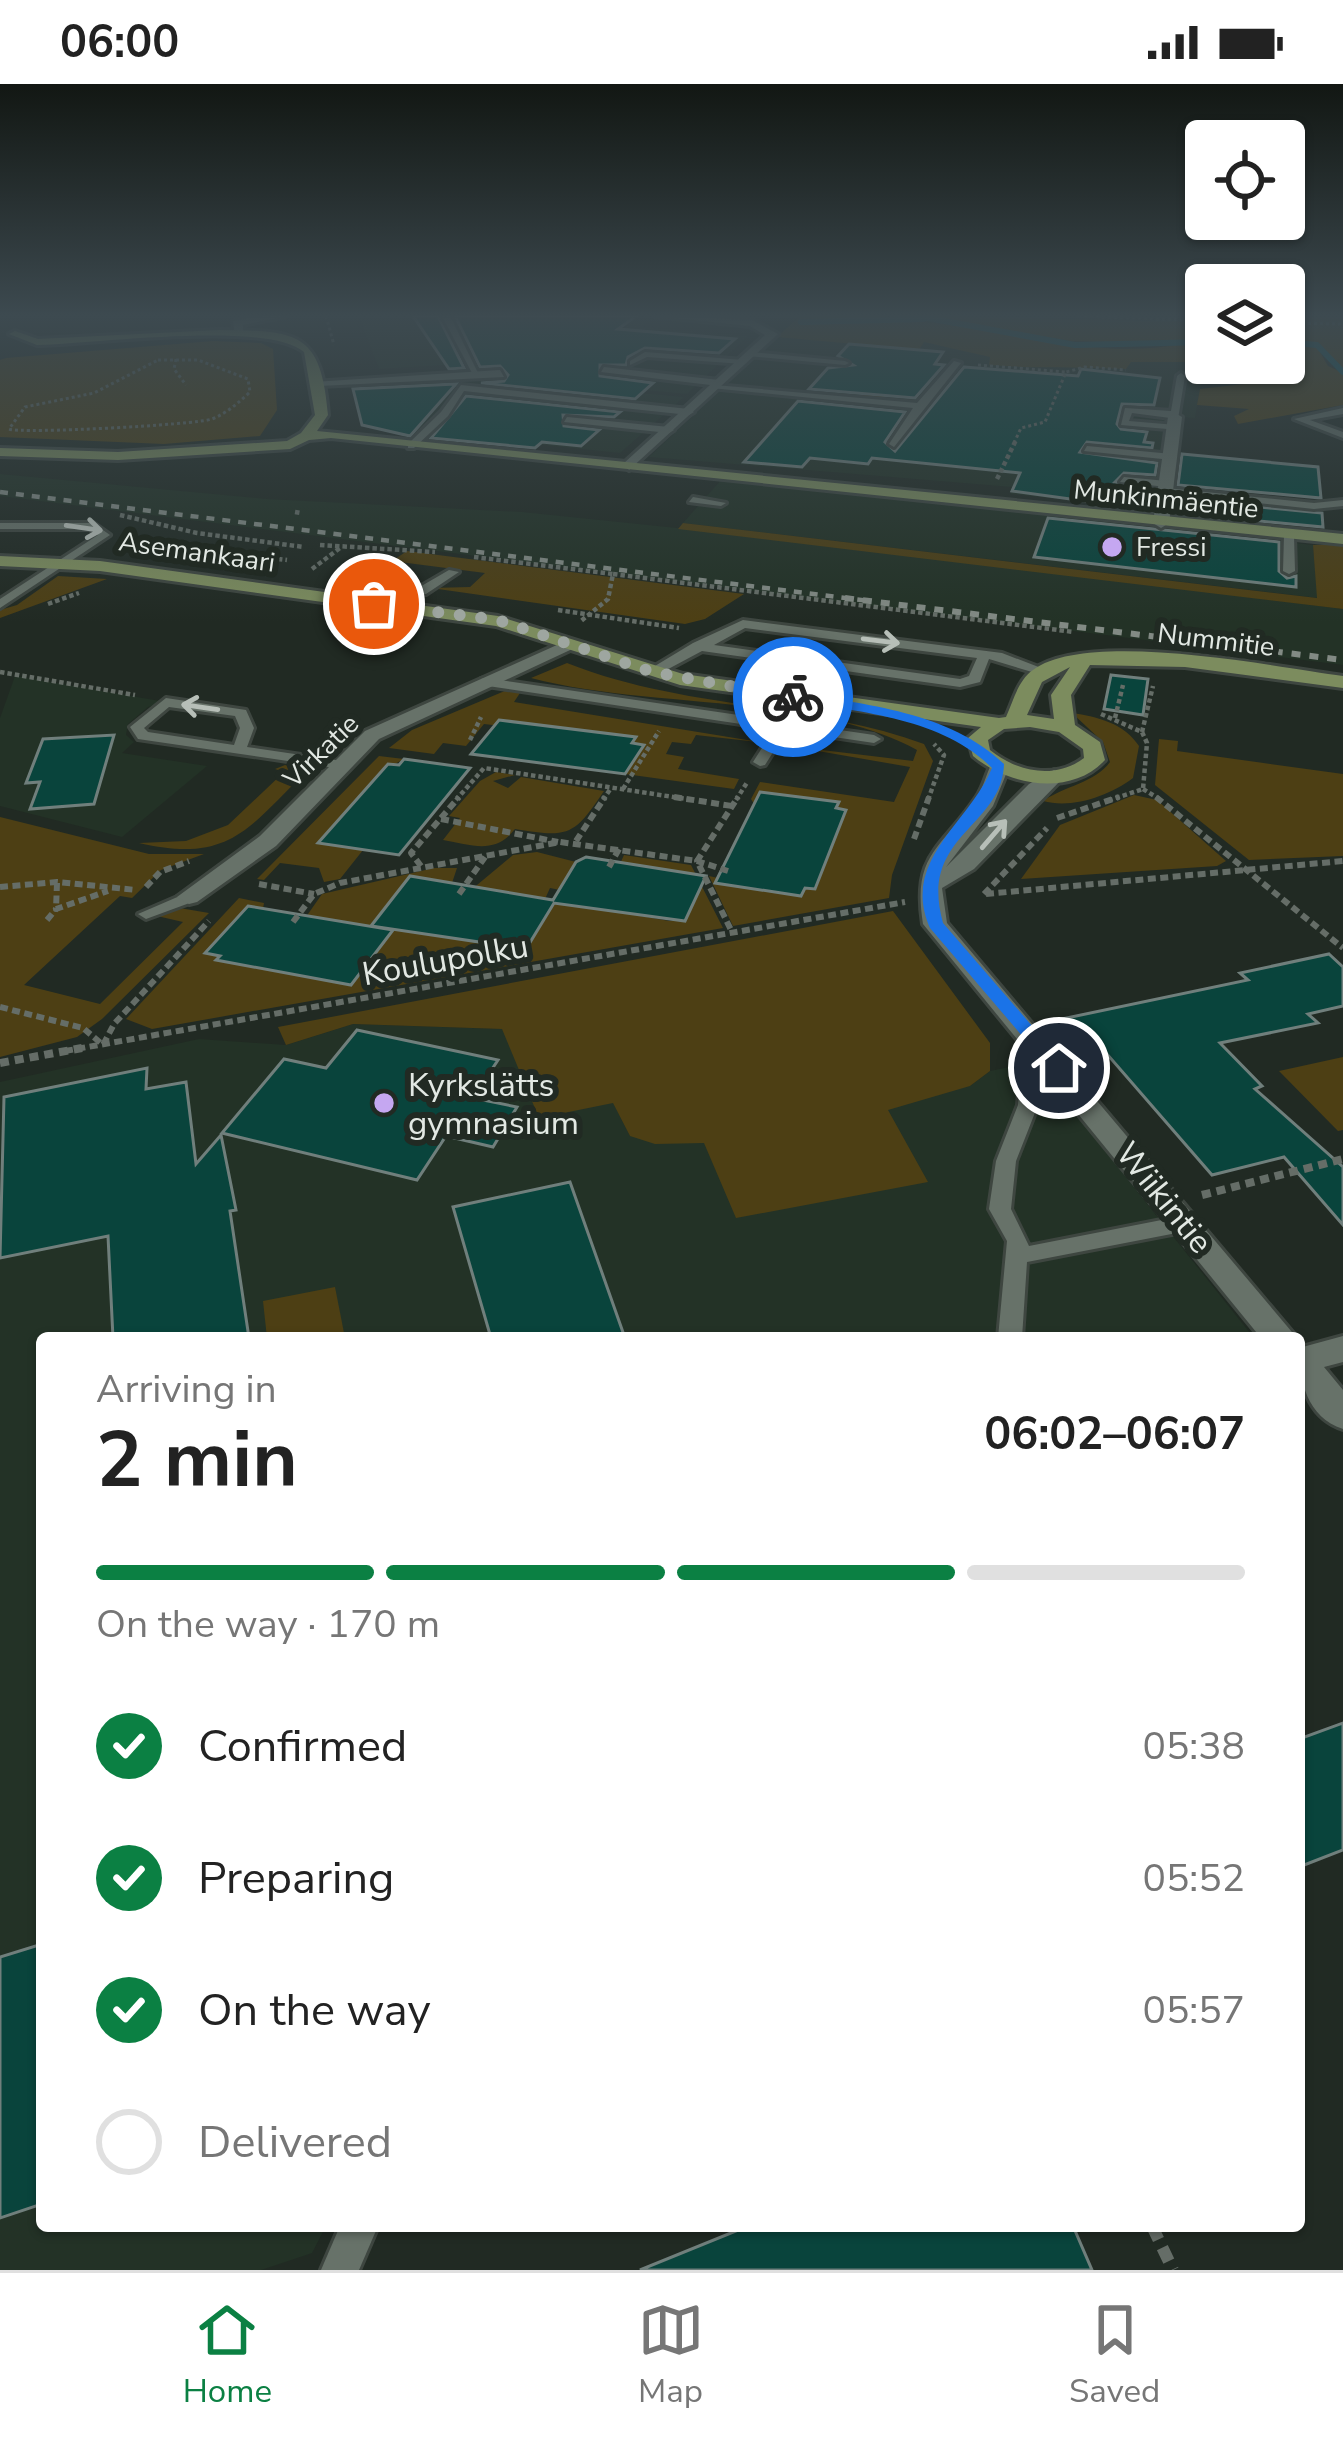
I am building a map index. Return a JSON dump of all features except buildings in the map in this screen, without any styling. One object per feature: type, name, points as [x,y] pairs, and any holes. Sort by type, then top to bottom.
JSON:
[{"type":"street","points":[[0,452],[118,456],[290,445],[306,436],[320,418]]},
{"type":"street","points":[[329,418],[342,441]]},
{"type":"street","points":[[629,466],[682,418]]},
{"type":"street","points":[[1161,523],[1175,420]]},
{"type":"street","points":[[306,436],[342,441]]},
{"type":"street","points":[[290,445],[303,452],[342,441]]},
{"type":"street","name":"Munkinmäentie","points":[[342,441],[1343,538]]},
{"type":"street","name":"Asemankaari","points":[[0,561],[65,562],[498,620],[570,635],[652,672],[878,710],[976,745]]},
{"type":"street","name":"Virkatie","points":[[189,897],[268,841],[372,735],[486,682],[570,635]]},
{"type":"street","name":"Nummitie","points":[[1042,671],[1057,663],[1141,658],[1343,682]]},
{"type":"street","points":[[1042,671],[1006,723],[982,733],[976,745],[999,767],[1054,776],[1080,771],[1095,760],[1087,739],[1065,728],[1061,695],[1082,663]]},
{"type":"street","name":"Asemankaari","points":[[878,710],[916,709],[1065,728]]},
{"type":"street","points":[[930,884],[935,859],[988,794],[999,767]]},
{"type":"street","points":[[930,884],[963,870],[1022,802],[1054,776]]},
{"type":"street","name":"Wiikintie","points":[[930,884],[935,924],[1191,1210],[1276,1332]]},
{"type":"street","points":[[1305,1359],[1343,1349]]},
{"type":"street","points":[[1305,1368],[1343,1415]]},
{"type":"lane","points":[[411,446],[442,418]]},
{"type":"lane","points":[[893,444],[911,418]]},
{"type":"lane","points":[[1304,418],[1299,419],[1343,435]]},
{"type":"lane","points":[[567,421],[669,430]]},
{"type":"lane","points":[[1087,449],[1172,457]]},
{"type":"lane","points":[[1124,480],[1314,506],[1343,503]]},
{"type":"lane","points":[[693,500],[721,503]]},
{"type":"lane","points":[[0,526],[93,526],[105,532],[0,604]]},
{"type":"lane","points":[[1289,536],[1289,571]]},
{"type":"lane","points":[[422,591],[452,572]]},
{"type":"lane","points":[[652,672],[733,626],[753,624],[984,655],[1042,671]]},
{"type":"lane","points":[[697,646],[960,682],[975,679],[984,655]]},
{"type":"lane","points":[[486,682],[874,740]]},
{"type":"lane","points":[[239,750],[247,728],[241,712],[166,702],[137,727],[143,736],[239,750],[342,765]]},
{"type":"lane","points":[[760,762],[783,726]]},
{"type":"lane","points":[[146,914],[189,897]]},
{"type":"lane","points":[[1011,1332],[1018,1241],[1000,1209],[1006,1161],[1028,1105],[1034,1037]]},
{"type":"lane","points":[[1018,1256],[1191,1210]]},
{"type":"lane","points":[[340,2270],[356,2232]]},
{"type":"path","points":[[17,418],[9,429],[32,435],[75,427],[198,425],[221,418]]},
{"type":"path","points":[[993,485],[1021,428],[1048,418]]},
{"type":"path","points":[[981,476],[998,477]]},
{"type":"path","points":[[197,533],[613,574],[1091,634]]},
{"type":"path","points":[[259,537],[306,545]]},
{"type":"path","points":[[271,571],[306,545]]},
{"type":"path","points":[[177,546],[286,560]]},
{"type":"path","points":[[313,569],[341,547]]},
{"type":"path","points":[[570,635],[608,599],[613,574]]},
{"type":"path","points":[[33,610],[85,591]]},
{"type":"path","points":[[556,609],[681,628]]},
{"type":"path","points":[[0,672],[166,702]]},
{"type":"path","points":[[1142,732],[1157,675]]},
{"type":"path","points":[[623,789],[672,710]]},
{"type":"path","points":[[697,861],[760,762]]},
{"type":"path","points":[[421,866],[411,853],[484,768],[732,806]]},
{"type":"path","points":[[575,842],[611,788]]},
{"type":"path","points":[[1143,789],[1343,948]]},
{"type":"path","points":[[440,819],[560,842]]},
{"type":"path","points":[[245,881],[314,894],[421,866],[560,842],[697,861],[728,872]]},
{"type":"path","points":[[609,867],[619,849]]},
{"type":"path","points":[[459,894],[486,856]]},
{"type":"path","points":[[697,861],[733,933]]},
{"type":"path","points":[[975,895],[1343,861]]},
{"type":"path","points":[[0,887],[57,882],[189,897]]},
{"type":"path","points":[[56,909],[57,882]]},
{"type":"path","points":[[47,920],[56,909],[115,888]]},
{"type":"path","points":[[293,922],[314,894]]},
{"type":"path","name":"Koulupolku","points":[[0,1064],[898,903]]},
{"type":"path","points":[[0,1007],[83,1028],[103,1045],[114,1024],[216,913]]},
{"type":"path","points":[[0,1018],[20,1012]]},
{"type":"path","points":[[1191,1210],[1343,1159]]},
{"type":"path","points":[[1155,2232],[1173,2270]]},
{"type":"shaded area","points":[[0,418],[272,418],[260,436],[164,444],[0,437]]},
{"type":"shaded area","points":[[359,418],[660,418],[620,453],[361,426]]},
{"type":"shaded area","points":[[691,418],[1167,418],[1164,442],[1169,444],[1154,509],[1011,494],[1012,487],[649,457]]},
{"type":"shaded area","points":[[1235,418],[1271,418],[1238,424]]},
{"type":"shaded area","points":[[0,474],[267,499],[522,512],[840,545],[1343,609],[1343,665],[0,496]]},
{"type":"shaded area","points":[[722,479],[1313,545],[1318,598],[683,523]]},
{"type":"shaded area","points":[[683,523],[1317,598],[1313,545],[1343,544],[1343,609],[678,529]]},
{"type":"shaded area","points":[[407,551],[744,594],[705,619],[685,624],[431,588],[470,587],[485,573],[392,561]]},
{"type":"shaded area","points":[[58,576],[107,579],[0,618],[0,610],[17,605]]},
{"type":"shaded area","points":[[567,663],[655,689],[773,709],[625,694],[531,678]]},
{"type":"shaded area","points":[[15,676],[166,702],[148,707],[128,724],[126,735],[134,742],[122,753],[207,766],[122,837],[0,806],[0,718]]},
{"type":"shaded area","points":[[514,687],[522,690],[514,702],[766,743],[696,735],[691,744],[672,742],[666,754],[684,757],[678,769],[739,779],[734,789],[625,774],[642,744],[524,723],[519,728],[484,724],[466,746],[443,743],[434,754],[389,748],[412,730]]},
{"type":"shaded area","points":[[789,712],[835,720],[880,730],[924,744],[933,761],[892,875],[889,898],[733,926],[709,876],[801,896],[805,888],[816,889],[819,881],[806,879],[810,871],[822,873],[825,865],[810,862],[831,816],[844,818],[847,810],[836,808],[838,802],[771,793],[764,806],[754,804],[751,799],[760,782],[894,802],[910,767],[789,746],[913,761],[917,750],[875,732]]},
{"type":"shaded area","points":[[1072,713],[1110,722],[1133,738],[1139,746],[1133,778],[1090,799],[1043,801],[1096,775],[1110,762],[1103,742]]},
{"type":"shaded area","points":[[1159,739],[1178,741],[1177,751],[1343,774],[1343,856],[1249,860],[1155,785]]},
{"type":"shaded area","points":[[379,756],[404,759],[382,771],[332,844],[363,850],[340,879],[324,882],[319,868],[280,863],[264,880],[257,879]]},
{"type":"shaded area","points":[[285,765],[307,771],[235,836],[195,849],[139,843],[186,841],[228,825],[284,772],[275,769]]},
{"type":"shaded area","points":[[496,772],[515,775],[493,781],[508,788],[521,777],[604,791],[569,830],[515,829],[499,842],[482,846],[443,840],[460,818],[449,816],[480,781]]},
{"type":"shaded area","points":[[1134,795],[1157,800],[1226,861],[1217,866],[1021,879],[1060,825]]},
{"type":"shaded area","points":[[0,817],[149,854],[204,854],[161,870],[132,898],[120,896],[24,985],[100,1004],[183,922],[157,916],[168,906],[209,913],[102,1019],[77,1037],[0,1057]]},
{"type":"shaded area","points":[[537,852],[576,862],[560,890],[550,888],[545,899],[669,921],[686,921],[689,912],[677,871],[618,868],[624,855],[691,865],[723,928],[152,1029],[126,1019],[239,898],[264,903],[263,909],[206,953],[220,956],[218,960],[344,983],[361,970],[301,924],[322,894],[434,868],[457,868],[452,883],[435,880],[375,922],[510,949],[465,895],[513,855]]},
{"type":"shaded area","points":[[893,911],[990,1043],[990,1071],[970,1086],[888,1110],[928,1182],[736,1218],[704,1143],[655,1144],[630,1136],[613,1103],[539,1118],[502,1029],[353,1024],[286,1045],[278,1027]]},
{"type":"shaded area","points":[[353,1024],[502,1029],[613,1102],[630,1136],[970,1086],[990,1071],[1034,1062],[1249,1332],[36,1332],[36,2232],[323,2232],[312,2253],[261,2270],[0,2270],[0,1082],[199,1039],[286,1045]]},
{"type":"shaded area","points":[[1343,1057],[1343,1130],[1338,1131],[1279,1071]]},
{"type":"shaded area","points":[[335,1287],[344,1332],[266,1332],[263,1301]]},
{"type":"railway","points":[[0,492],[856,599]]},
{"type":"railway","points":[[845,598],[856,599]]},
{"type":"railway","points":[[856,599],[1343,660]]},
{"type":"railway","points":[[856,599],[869,601]]},
{"type":"way so far","points":[[374,604],[498,620],[652,672],[793,697]]},
{"type":"place","name":"Fressi","points":[[1112,547]]},
{"type":"place","name":"Kyrkslätts gymnasium","points":[[384,1103]]},
{"type":"route","points":[[793,697],[878,710],[954,734],[976,745],[999,767],[988,794],[935,859],[928,900],[935,924],[1059,1068]]}]
